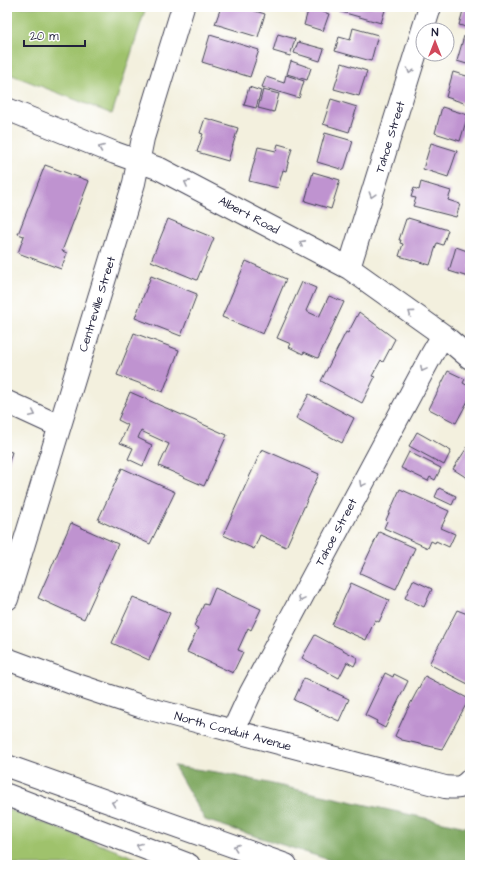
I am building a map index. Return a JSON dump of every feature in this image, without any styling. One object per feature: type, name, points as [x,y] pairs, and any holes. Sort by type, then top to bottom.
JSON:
[{"type":"main road","name":"Centreville Street","points":[[7,599],[134,183],[143,138],[183,7]]},
{"type":"main road","name":"Tahoe Street","points":[[349,268],[430,7]]},
{"type":"main road","name":"Albert Road","points":[[7,109],[115,153],[160,169],[349,268],[443,336],[470,358]]},
{"type":"main road","name":"Tahoe Street","points":[[233,731],[250,694],[443,336]]},
{"type":"main road","points":[[7,402],[59,426]]},
{"type":"main road","name":"North Conduit Avenue","points":[[7,659],[143,708],[445,787],[455,788],[467,783]]},
{"type":"main road","points":[[7,762],[39,776]]},
{"type":"main road","points":[[7,766],[39,776],[286,865]]},
{"type":"main road","points":[[7,795],[189,865]]},
{"type":"green space","points":[[7,7],[146,7],[112,114],[7,73]]},
{"type":"green space","points":[[174,766],[223,773],[470,828],[470,865],[345,865],[205,820]]},
{"type":"green space","points":[[7,809],[154,865],[7,865]]},
{"type":"building","points":[[221,7],[242,7],[265,14],[258,37],[215,24]]},
{"type":"building","points":[[309,7],[329,14],[323,31],[304,25]]},
{"type":"building","points":[[339,7],[386,7],[381,23],[338,11]]},
{"type":"building","points":[[464,7],[470,9],[470,28],[459,25]]},
{"type":"building","points":[[353,28],[378,35],[371,61],[335,51],[339,37],[350,40]]},
{"type":"building","points":[[278,34],[295,39],[290,56],[273,51]]},
{"type":"building","points":[[210,35],[259,50],[250,77],[202,62]]},
{"type":"building","points":[[464,36],[470,37],[470,65],[457,61]]},
{"type":"building","points":[[298,42],[324,49],[320,61],[294,53]]},
{"type":"building","points":[[291,61],[311,68],[307,80],[287,74]]},
{"type":"building","points":[[342,63],[367,71],[359,96],[334,89]]},
{"type":"building","points":[[453,72],[470,77],[470,105],[446,97]]},
{"type":"building","points":[[286,75],[304,81],[299,98],[262,87],[266,77],[284,83]]},
{"type":"building","points":[[249,87],[261,91],[256,108],[244,105]]},
{"type":"building","points":[[263,90],[279,94],[274,112],[258,108]]},
{"type":"building","points":[[331,99],[357,107],[349,132],[323,124]]},
{"type":"building","points":[[442,107],[468,115],[460,141],[435,133]]},
{"type":"building","points":[[205,118],[238,128],[228,161],[197,152],[203,134],[200,133]]},
{"type":"building","points":[[325,133],[353,141],[344,170],[317,162]]},
{"type":"building","points":[[431,143],[457,151],[448,177],[423,169]]},
{"type":"building","points":[[278,144],[292,148],[286,171],[283,170],[278,188],[249,181],[258,147],[276,151]]},
{"type":"building","points":[[45,165],[89,181],[62,251],[67,253],[61,269],[18,253],[24,236],[18,234]]},
{"type":"building","points":[[313,172],[340,180],[331,209],[305,201]]},
{"type":"building","points":[[421,182],[451,191],[448,200],[460,204],[456,217],[413,206],[416,198],[411,197],[414,188],[419,190]]},
{"type":"building","points":[[408,218],[448,230],[443,245],[437,243],[430,265],[399,256],[403,244],[400,243],[401,240],[399,240],[406,219]]},
{"type":"building","points":[[168,219],[214,238],[197,280],[151,261]]},
{"type":"building","points":[[456,247],[470,252],[470,271],[468,277],[449,271]]},
{"type":"building","points":[[246,261],[286,279],[263,334],[222,317]]},
{"type":"building","points":[[151,276],[197,294],[181,336],[135,318]]},
{"type":"building","points":[[302,282],[316,288],[306,311],[319,317],[329,296],[344,302],[318,358],[304,352],[303,354],[289,347],[291,344],[277,338]]},
{"type":"building","points":[[359,312],[395,339],[383,362],[381,360],[372,376],[375,377],[362,403],[321,381],[346,332],[348,333]]},
{"type":"building","points":[[134,333],[179,350],[163,392],[117,375]]},
{"type":"building","points":[[448,371],[465,379],[463,383],[470,387],[470,397],[456,423],[429,409]]},
{"type":"building","points":[[130,392],[227,435],[204,486],[159,466],[169,444],[141,431],[138,438],[152,445],[143,466],[128,459],[133,448],[120,443],[128,425],[118,420]]},
{"type":"building","points":[[309,394],[354,418],[342,443],[296,418]]},
{"type":"building","points":[[417,432],[451,451],[444,465],[409,446]]},
{"type":"building","points":[[470,443],[470,473],[467,478],[453,469]]},
{"type":"building","points":[[262,449],[319,474],[286,547],[260,535],[254,549],[223,535]]},
{"type":"building","points":[[7,451],[12,452],[7,468]]},
{"type":"building","points":[[409,452],[441,468],[435,480],[430,477],[428,481],[401,468]]},
{"type":"building","points":[[122,468],[175,492],[150,544],[98,520]]},
{"type":"building","points":[[439,488],[456,496],[452,505],[435,497]]},
{"type":"building","points":[[400,489],[449,511],[441,528],[455,534],[449,547],[436,541],[435,543],[431,541],[428,548],[384,528]]},
{"type":"building","points":[[71,523],[118,544],[84,619],[38,598]]},
{"type":"building","points":[[379,532],[415,548],[396,589],[360,573]]},
{"type":"building","points":[[413,580],[432,589],[424,607],[405,598]]},
{"type":"building","points":[[351,583],[389,600],[379,622],[375,620],[366,640],[332,625]]},
{"type":"building","points":[[215,588],[261,609],[251,630],[248,628],[238,650],[243,652],[233,673],[187,652],[198,628],[194,626],[204,604],[208,605]]},
{"type":"building","points":[[133,597],[170,613],[149,660],[112,643]]},
{"type":"building","points":[[457,610],[470,615],[470,685],[429,664]]},
{"type":"building","points":[[315,635],[358,658],[354,666],[347,662],[339,678],[302,658]]},
{"type":"building","points":[[385,673],[393,677],[394,674],[408,681],[385,728],[376,723],[377,721],[365,715]]},
{"type":"building","points":[[425,676],[469,699],[442,749],[402,740],[395,736]]},
{"type":"building","points":[[304,678],[349,699],[339,721],[294,700]]}]
